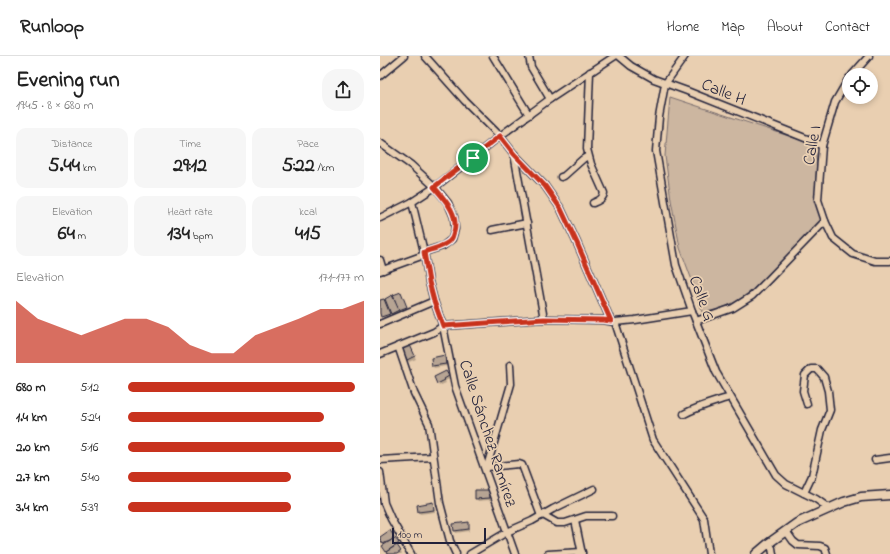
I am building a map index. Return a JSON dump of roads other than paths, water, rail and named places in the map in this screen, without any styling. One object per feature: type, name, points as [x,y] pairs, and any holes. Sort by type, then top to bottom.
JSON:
[{"type":"main road","points":[[756,554],[797,523],[844,502],[861,497],[890,495]]},
{"type":"street","points":[[380,76],[404,56]]},
{"type":"street","points":[[425,56],[545,186],[561,209],[613,321],[653,440],[704,519],[709,554]]},
{"type":"street","points":[[493,56],[529,115]]},
{"type":"street","points":[[529,56],[531,67],[550,99]]},
{"type":"street","points":[[380,218],[412,202],[434,187],[550,99],[614,56]]},
{"type":"street","name":"Calle H","points":[[619,56],[631,66],[665,84],[687,91],[822,146]]},
{"type":"street","name":"Calle G","points":[[685,56],[665,84],[659,117],[656,151],[676,265],[692,312],[716,372],[776,475],[786,484],[816,499],[830,509]]},
{"type":"street","points":[[858,68],[869,56]]},
{"type":"street","points":[[590,72],[586,140],[587,149],[588,156],[604,193],[603,197],[593,204]]},
{"type":"street","name":"Calle I","points":[[842,90],[835,102],[822,146],[818,200],[824,221],[832,238],[853,254],[875,261],[890,261]]},
{"type":"street","points":[[380,143],[411,164],[434,187],[448,203],[454,216],[455,228],[452,239],[443,246],[382,271],[380,260]]},
{"type":"street","points":[[514,154],[544,319]]},
{"type":"street","points":[[561,177],[588,156]]},
{"type":"street","name":"Calle Sánchez Ramírez","points":[[412,202],[429,282],[443,326],[455,386],[486,469],[515,554]]},
{"type":"street","points":[[696,322],[733,308],[752,296],[824,221]]},
{"type":"street","points":[[492,230],[527,223]]},
{"type":"street","points":[[380,324],[434,301]]},
{"type":"street","points":[[380,354],[434,332],[443,326],[544,319],[613,321],[635,320],[692,312]]},
{"type":"street","points":[[398,346],[414,393],[428,424],[440,503],[450,541],[456,554]]},
{"type":"street","points":[[510,365],[511,384],[486,469],[519,464],[522,465],[542,515],[557,523],[565,523],[586,516],[612,516]]},
{"type":"street","points":[[804,493],[812,476],[822,430],[830,410],[828,391],[824,377],[817,369],[811,369],[805,375],[803,391],[807,404]]},
{"type":"street","points":[[684,414],[701,406],[730,397]]},
{"type":"street","points":[[380,460],[433,457]]},
{"type":"street","points":[[875,460],[890,458]]},
{"type":"street","points":[[380,472],[384,503],[391,519],[411,554]]},
{"type":"street","points":[[470,554],[507,532],[532,521],[594,489]]},
{"type":"street","points":[[548,554],[582,553],[574,520]]},
{"type":"street","points":[[786,531],[798,545],[820,546],[824,548],[827,554]]},
{"type":"street","points":[[769,543],[773,554]]}]
